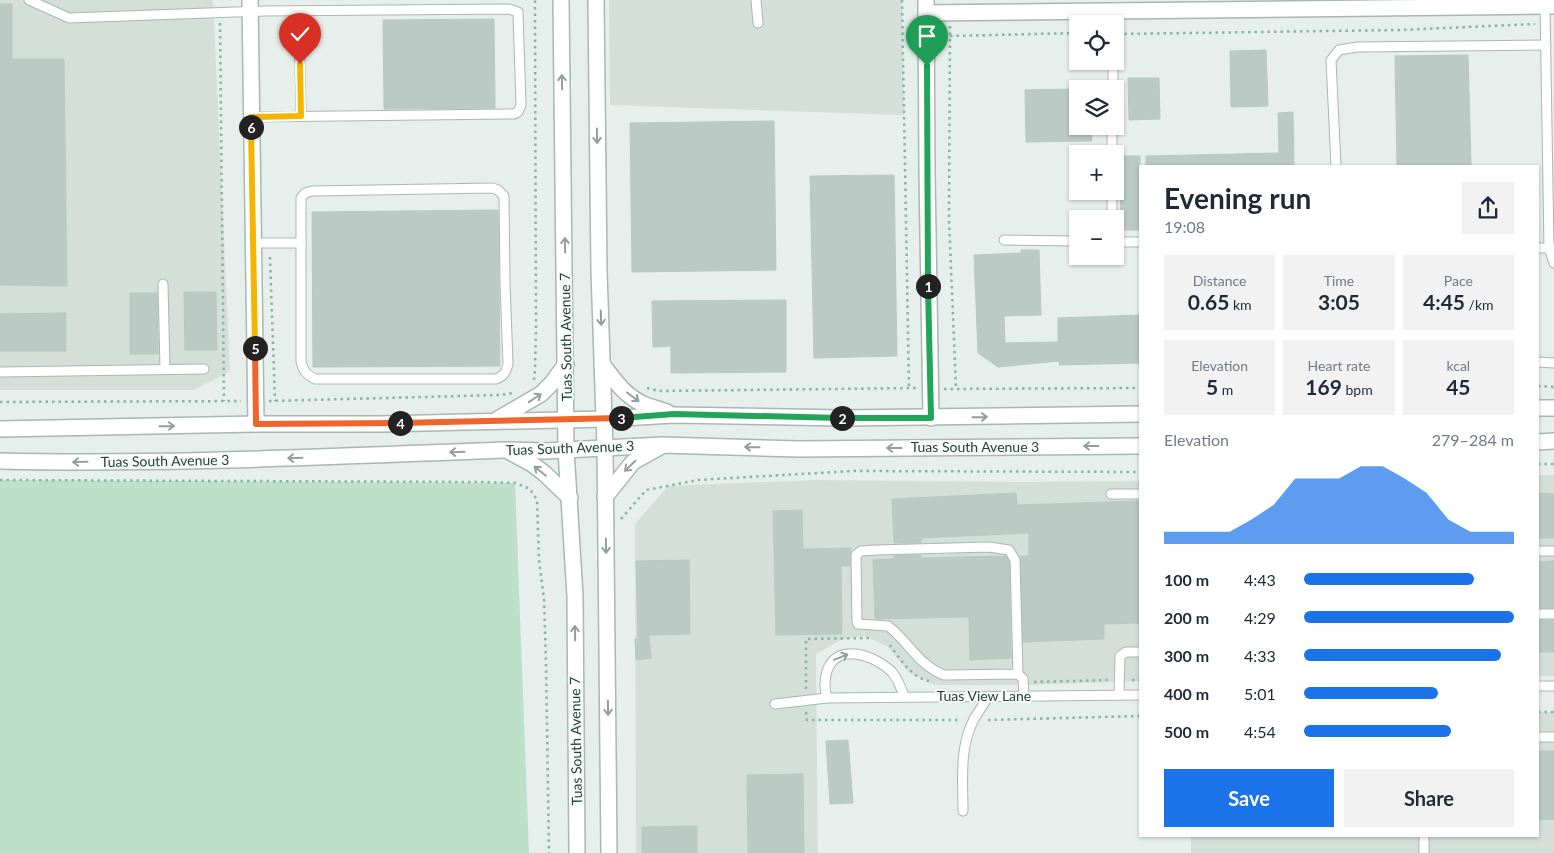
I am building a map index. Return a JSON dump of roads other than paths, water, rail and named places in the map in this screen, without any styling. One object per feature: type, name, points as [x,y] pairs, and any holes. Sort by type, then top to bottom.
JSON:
[{"type":"street","name":"Tuas South Avenue 7","points":[[561,0],[566,450],[575,596],[577,853]]},
{"type":"street","points":[[596,0],[599,271],[606,497],[609,853]]},
{"type":"street","points":[[250,6],[256,424]]},
{"type":"street","points":[[931,418],[926,6],[950,12],[1069,16]]},
{"type":"street","points":[[1124,17],[1549,6]]},
{"type":"street","points":[[495,421],[541,394],[566,364]]},
{"type":"street","points":[[602,364],[618,385],[641,403],[674,414]]},
{"type":"street","points":[[1539,408],[1554,408]]},
{"type":"street","name":"Tuas South Avenue 3","points":[[0,429],[256,424],[381,424],[604,419],[674,414],[832,418],[1139,414]]},
{"type":"street","points":[[1539,442],[1554,441]]},
{"type":"street","points":[[606,497],[633,462],[663,445]]},
{"type":"street","name":"Tuas South Avenue 3","points":[[0,461],[240,460],[506,450],[566,450],[663,445],[800,449],[1139,446]]},
{"type":"street","points":[[506,450],[544,473],[570,498]]},
{"type":"lane","points":[[29,0],[69,18],[220,13],[250,6],[299,11],[516,10],[519,15],[521,105],[520,109],[514,114],[251,117]]},
{"type":"lane","points":[[756,0],[758,23]]},
{"type":"lane","points":[[1549,6],[1545,24],[1554,263]]},
{"type":"lane","points":[[299,11],[301,116]]},
{"type":"lane","points":[[1336,165],[1332,60],[1339,50],[1357,47],[1546,45]]},
{"type":"lane","points":[[493,188],[498,190],[504,196],[508,364],[506,372],[502,377],[496,379],[315,379],[306,374],[301,361],[301,243],[301,198],[305,193],[312,191],[493,188]]},
{"type":"lane","points":[[1004,240],[1069,241]]},
{"type":"lane","points":[[1124,242],[1139,242]]},
{"type":"lane","points":[[254,243],[301,243]]},
{"type":"lane","points":[[1539,248],[1552,248]]},
{"type":"lane","points":[[163,284],[165,369]]},
{"type":"lane","points":[[1539,362],[1554,363]]},
{"type":"lane","points":[[0,372],[204,369]]},
{"type":"lane","points":[[1111,494],[1139,494]]},
{"type":"lane","points":[[1018,674],[944,675],[935,672],[915,655],[888,626],[858,624],[856,555],[861,551],[876,550],[988,547],[1009,550],[1015,560],[1018,674],[1023,679],[1024,696]]},
{"type":"lane","points":[[1539,551],[1554,551]]},
{"type":"lane","points":[[1539,614],[1554,614]]},
{"type":"lane","points":[[1119,695],[1120,656],[1126,652],[1139,652]]},
{"type":"lane","points":[[827,698],[824,688],[829,667],[834,659],[848,654],[862,655],[881,663],[893,674],[904,696]]},
{"type":"lane","points":[[1539,686],[1554,686]]},
{"type":"lane","name":"Tuas View Lane","points":[[774,704],[827,698],[904,696],[1139,695]]},
{"type":"lane","points":[[963,811],[963,759],[966,742],[974,720],[989,696]]},
{"type":"lane","points":[[1539,737],[1554,737]]},
{"type":"lane","points":[[1424,837],[1424,853]]}]
